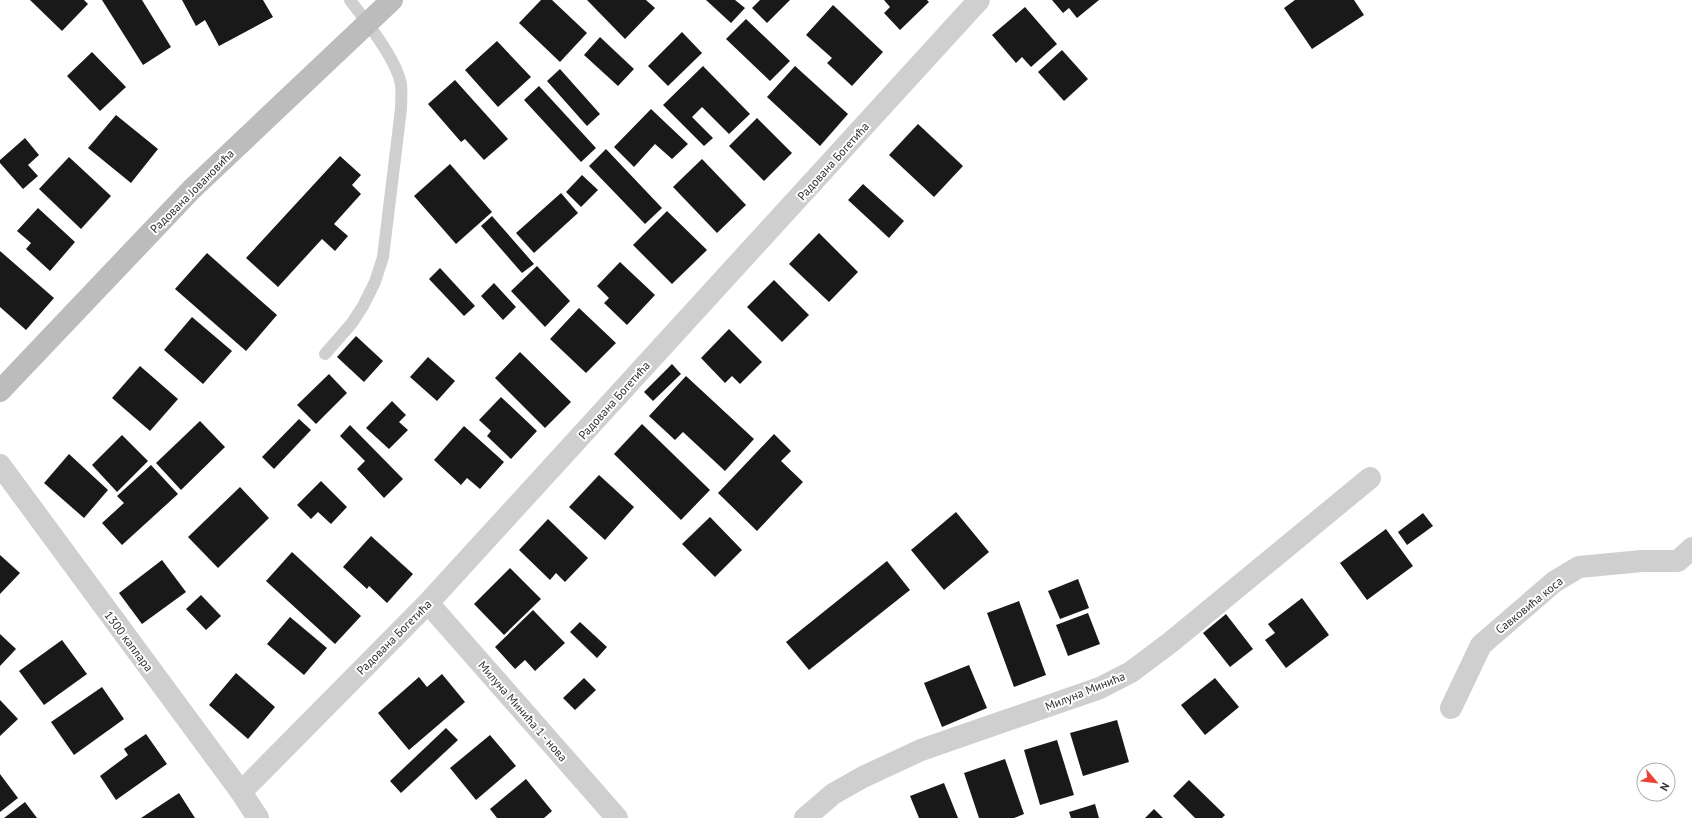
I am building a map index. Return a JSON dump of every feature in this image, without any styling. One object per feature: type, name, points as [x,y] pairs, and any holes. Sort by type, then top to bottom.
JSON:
[{"type":"main road","name":"Радована Јовановића","points":[[0,391],[191,190],[392,0]]},
{"type":"street","name":"Радована Богетића","points":[[241,792],[428,603],[979,0]]},
{"type":"street","name":"1300 каплара","points":[[0,465],[241,792],[258,818]]},
{"type":"street","name":"Милуна Минића","points":[[804,818],[833,794],[863,777],[921,750],[1100,688],[1131,672],[1171,642],[1370,478]]},
{"type":"street","name":"Савковића коса","points":[[1451,708],[1481,645],[1554,582],[1580,568],[1642,561],[1678,561],[1692,548]]},
{"type":"street","name":"Милуна Минића 1 - нова","points":[[428,603],[617,818]]},
{"type":"lane","points":[[325,354],[352,323],[363,306],[375,282],[383,257],[401,109],[401,85],[393,63],[368,23],[350,0]]},
{"type":"building","points":[[30,0],[84,0],[88,4],[62,31]]},
{"type":"building","points":[[102,0],[142,0],[171,47],[143,65]]},
{"type":"building","points":[[182,0],[263,0],[273,17],[219,46],[205,20],[196,26]]},
{"type":"building","points":[[541,0],[552,0],[587,33],[560,62],[519,23]]},
{"type":"building","points":[[587,0],[646,0],[655,8],[625,39]]},
{"type":"building","points":[[706,0],[735,0],[745,8],[731,23]]},
{"type":"building","points":[[760,0],[790,0],[767,23],[752,8]]},
{"type":"building","points":[[884,0],[927,0],[929,2],[900,30],[884,13],[890,7]]},
{"type":"building","points":[[1052,0],[1099,0],[1077,18],[1069,8],[1063,13]]},
{"type":"building","points":[[1295,0],[1354,0],[1364,15],[1312,49],[1284,8]]},
{"type":"building","points":[[833,5],[883,52],[852,86],[827,63],[832,58],[806,35]]},
{"type":"building","points":[[1025,7],[1057,44],[1031,67],[1022,57],[1016,63],[992,35]]},
{"type":"building","points":[[746,19],[790,61],[770,81],[726,39]]},
{"type":"building","points":[[682,32],[702,53],[668,86],[648,66]]},
{"type":"building","points":[[600,37],[634,69],[618,86],[584,55]]},
{"type":"building","points":[[497,41],[531,77],[498,107],[465,70]]},
{"type":"building","points":[[1062,50],[1088,79],[1064,101],[1038,72]]},
{"type":"building","points":[[92,52],[126,87],[100,111],[67,76]]},
{"type":"building","points":[[703,66],[750,114],[729,134],[702,107],[692,117],[713,138],[704,146],[663,105]]},
{"type":"building","points":[[795,66],[848,114],[820,146],[767,97]]},
{"type":"building","points":[[560,69],[600,114],[587,126],[547,81]]},
{"type":"building","points":[[455,80],[508,139],[484,160],[465,139],[461,142],[428,104]]},
{"type":"building","points":[[539,86],[596,148],[581,162],[524,100]]},
{"type":"building","points":[[651,109],[688,144],[672,159],[655,144],[634,167],[614,147]]},
{"type":"building","points":[[116,115],[158,149],[131,183],[88,148]]},
{"type":"building","points":[[757,118],[792,153],[764,181],[729,146]]},
{"type":"building","points":[[918,124],[963,166],[934,197],[889,155]]},
{"type":"building","points":[[25,138],[39,155],[28,165],[38,176],[23,189],[0,163],[0,160]]},
{"type":"building","points":[[606,149],[662,208],[645,224],[589,166]]},
{"type":"building","points":[[340,156],[361,175],[352,185],[361,194],[334,224],[348,236],[335,251],[322,239],[278,287],[246,258]]},
{"type":"building","points":[[69,157],[111,196],[81,229],[39,189]]},
{"type":"building","points":[[702,159],[746,205],[717,233],[673,187]]},
{"type":"building","points":[[450,164],[492,212],[456,244],[414,196]]},
{"type":"building","points":[[582,175],[598,190],[581,207],[566,192]]},
{"type":"building","points":[[863,184],[904,221],[889,238],[848,200]]},
{"type":"building","points":[[561,193],[578,213],[534,253],[516,233]]},
{"type":"building","points":[[38,208],[75,242],[50,271],[26,249],[31,243],[17,231]]},
{"type":"building","points":[[667,211],[707,250],[672,284],[633,245]]},
{"type":"building","points":[[492,216],[534,264],[522,273],[481,226]]},
{"type":"building","points":[[819,233],[858,272],[829,302],[789,264]]},
{"type":"building","points":[[0,251],[54,298],[26,330],[0,307]]},
{"type":"building","points":[[207,253],[277,315],[246,351],[175,289]]},
{"type":"building","points":[[620,262],[655,295],[627,325],[604,303],[609,298],[597,286]]},
{"type":"building","points":[[537,266],[570,301],[545,327],[511,291]]},
{"type":"building","points":[[440,268],[475,306],[464,316],[429,279]]},
{"type":"building","points":[[774,280],[809,315],[782,342],[747,307]]},
{"type":"building","points":[[494,283],[516,307],[503,320],[481,296]]},
{"type":"building","points":[[579,308],[616,343],[586,373],[550,339]]},
{"type":"building","points":[[192,317],[232,351],[203,384],[164,350]]},
{"type":"building","points":[[729,329],[762,362],[740,384],[732,376],[725,383],[701,358]]},
{"type":"building","points":[[356,336],[383,361],[364,382],[337,357]]},
{"type":"building","points":[[520,352],[571,402],[545,428],[495,378]]},
{"type":"building","points":[[428,357],[455,381],[437,401],[410,377]]},
{"type":"building","points":[[672,364],[681,374],[653,401],[644,392]]},
{"type":"building","points":[[140,366],[178,399],[150,431],[112,398]]},
{"type":"building","points":[[329,374],[347,393],[316,424],[297,405]]},
{"type":"building","points":[[686,376],[754,439],[725,471],[683,432],[675,440],[649,416]]},
{"type":"building","points":[[501,397],[537,431],[511,459],[487,436],[491,431],[479,420]]},
{"type":"building","points":[[392,401],[406,415],[399,422],[408,430],[389,449],[366,428]]},
{"type":"building","points":[[299,419],[311,430],[274,469],[262,457]]},
{"type":"building","points":[[200,421],[225,447],[181,490],[156,463]]},
{"type":"building","points":[[642,424],[710,490],[681,520],[614,454]]},
{"type":"building","points":[[350,425],[403,479],[384,498],[357,469],[365,461],[340,436]]},
{"type":"building","points":[[464,426],[504,462],[480,489],[467,478],[461,485],[434,460]]},
{"type":"building","points":[[774,434],[791,451],[781,461],[803,482],[757,531],[718,493]]},
{"type":"building","points":[[122,435],[148,461],[117,492],[92,465]]},
{"type":"building","points":[[69,454],[108,490],[84,518],[44,483]]},
{"type":"building","points":[[151,465],[178,494],[122,545],[102,523],[124,503],[117,496]]},
{"type":"building","points":[[599,475],[634,507],[605,540],[569,507]]},
{"type":"building","points":[[321,481],[347,507],[331,524],[318,512],[311,519],[297,505]]},
{"type":"building","points":[[240,487],[269,518],[218,568],[188,537]]},
{"type":"building","points":[[956,512],[989,552],[944,590],[911,550]]},
{"type":"building","points":[[1423,513],[1433,526],[1407,545],[1398,532]]},
{"type":"building","points":[[710,517],[742,550],[715,577],[682,544]]},
{"type":"building","points":[[548,519],[588,558],[565,582],[556,573],[550,580],[519,550]]},
{"type":"building","points":[[1386,529],[1413,566],[1367,600],[1340,563]]},
{"type":"building","points":[[371,536],[413,574],[387,603],[369,586],[367,589],[343,567]]},
{"type":"building","points":[[292,552],[361,616],[335,644],[266,581]]},
{"type":"building","points":[[0,555],[20,573],[0,594]]},
{"type":"building","points":[[162,560],[186,592],[142,624],[119,593]]},
{"type":"building","points":[[887,561],[910,590],[809,670],[786,642]]},
{"type":"building","points":[[510,568],[541,599],[504,635],[474,604]]},
{"type":"building","points":[[1078,579],[1089,608],[1060,619],[1048,591]]},
{"type":"building","points":[[201,595],[221,616],[206,630],[186,609]]},
{"type":"building","points":[[1302,598],[1329,635],[1286,668],[1265,640],[1275,633],[1268,624]]},
{"type":"building","points":[[1019,601],[1046,675],[1014,687],[987,613]]},
{"type":"building","points":[[533,610],[565,643],[535,671],[525,660],[515,669],[495,647]]},
{"type":"building","points":[[1088,613],[1100,644],[1068,656],[1056,625]]},
{"type":"building","points":[[1226,614],[1253,649],[1230,667],[1203,633]]},
{"type":"building","points":[[290,617],[327,648],[304,675],[267,644]]},
{"type":"building","points":[[580,622],[607,647],[597,658],[570,632]]},
{"type":"building","points":[[0,634],[16,649],[0,666]]},
{"type":"building","points":[[62,640],[87,674],[44,705],[19,671]]},
{"type":"building","points":[[969,665],[987,708],[942,727],[924,683]]},
{"type":"building","points":[[236,673],[275,707],[248,739],[209,705]]},
{"type":"building","points":[[442,674],[465,702],[409,750],[378,713],[419,677],[427,687]]},
{"type":"building","points":[[584,678],[596,690],[575,710],[563,698]]},
{"type":"building","points":[[1215,678],[1239,707],[1205,735],[1181,705]]},
{"type":"building","points":[[102,687],[124,719],[74,755],[51,722]]},
{"type":"building","points":[[0,700],[18,719],[0,736]]},
{"type":"building","points":[[1117,720],[1129,762],[1083,776],[1070,733]]},
{"type":"building","points":[[446,728],[458,740],[401,793],[390,781]]},
{"type":"building","points":[[146,734],[167,764],[116,800],[100,776],[128,755],[124,749]]},
{"type":"building","points":[[490,735],[516,766],[476,800],[450,768]]},
{"type":"building","points":[[1057,740],[1074,795],[1040,805],[1024,750]]},
{"type":"building","points":[[1005,759],[1024,814],[1014,818],[979,818],[964,773]]},
{"type":"building","points":[[0,774],[18,798],[0,812]]},
{"type":"building","points":[[526,779],[552,811],[544,818],[497,818],[490,809]]},
{"type":"building","points":[[1189,780],[1225,815],[1222,818],[1195,818],[1173,796]]},
{"type":"building","points":[[944,783],[958,818],[919,818],[910,796]]},
{"type":"building","points":[[179,793],[195,818],[141,818]]},
{"type":"building","points":[[25,802],[37,818],[4,818]]},
{"type":"building","points":[[1095,804],[1099,818],[1071,818],[1069,812]]},
{"type":"building","points":[[1154,809],[1163,818],[1145,818]]}]
